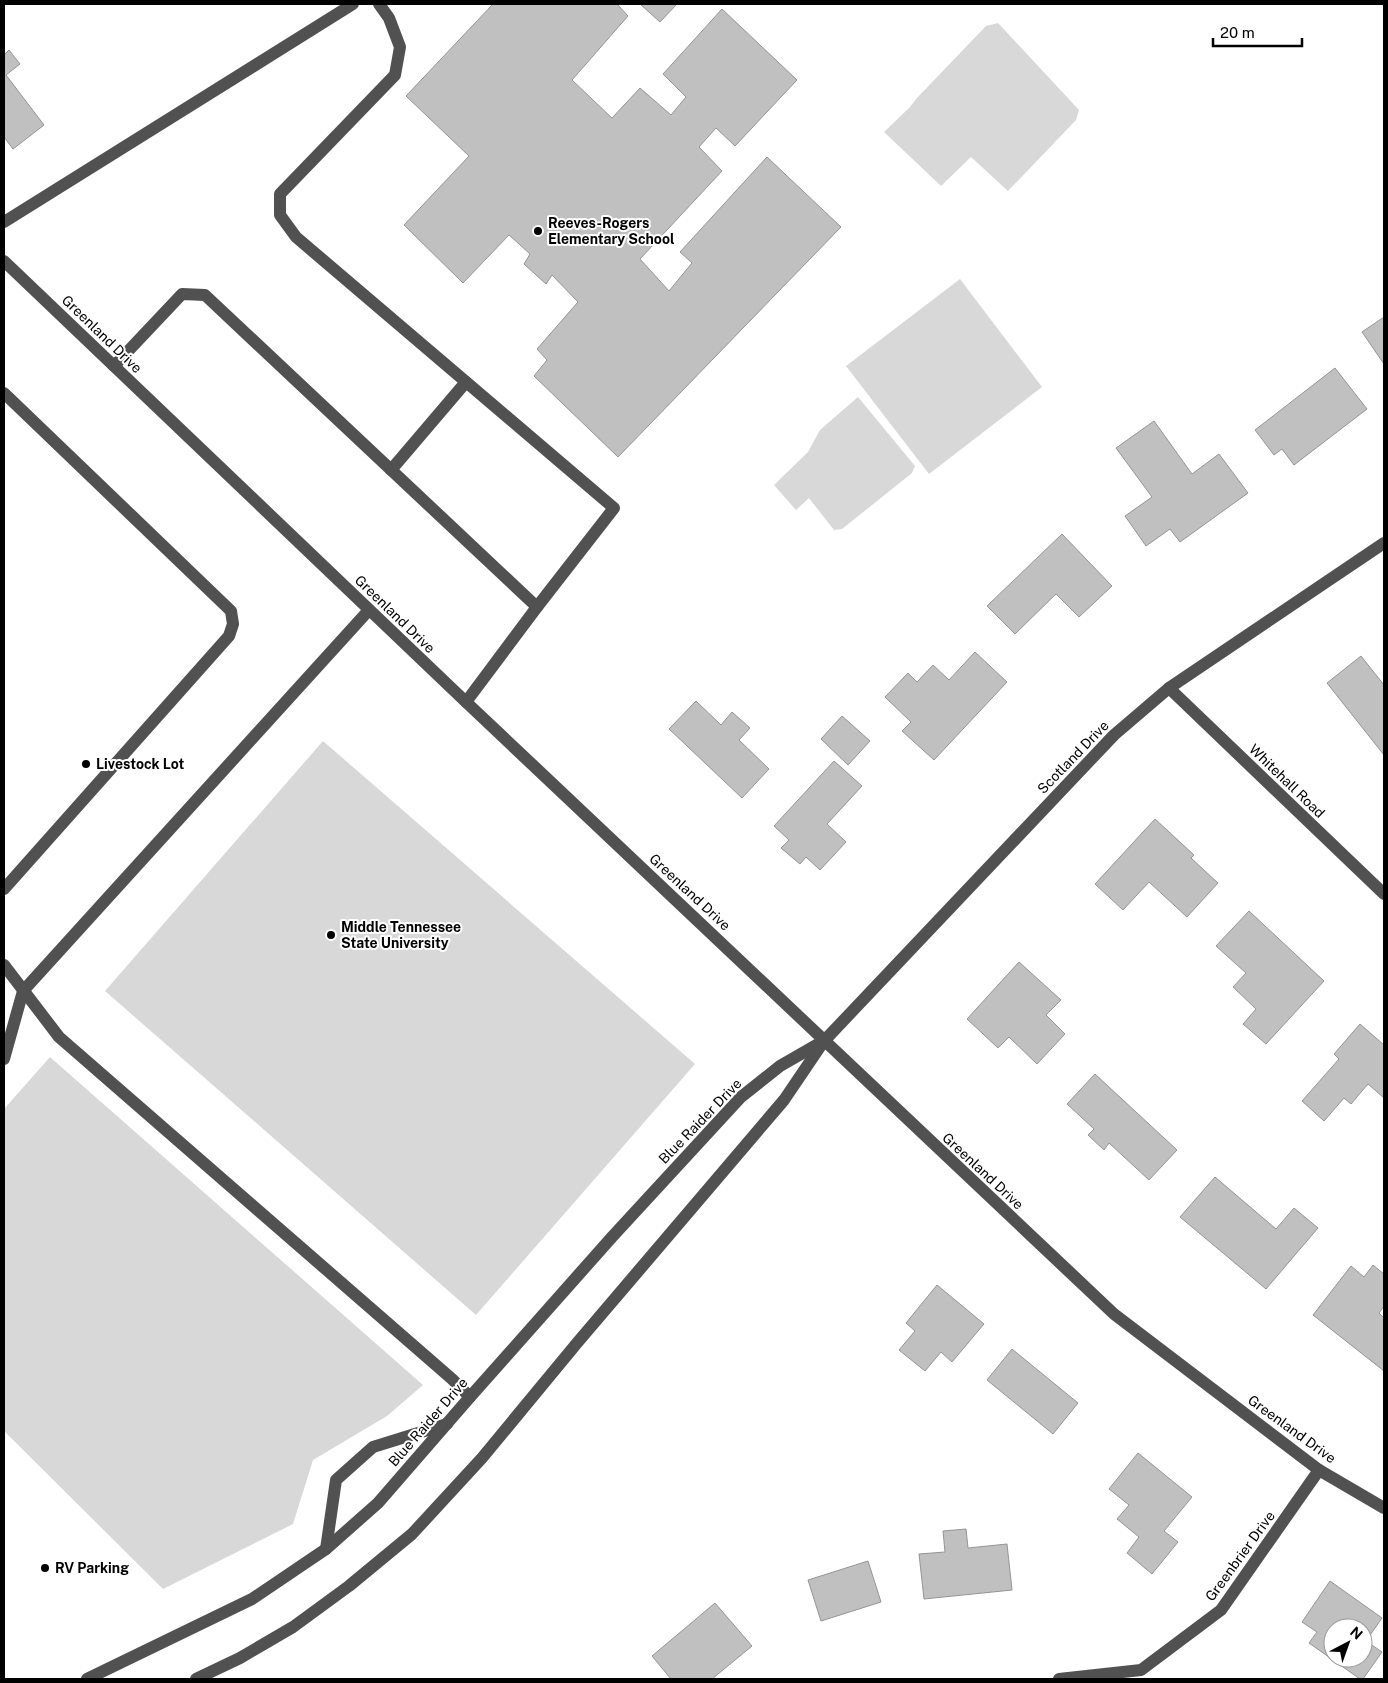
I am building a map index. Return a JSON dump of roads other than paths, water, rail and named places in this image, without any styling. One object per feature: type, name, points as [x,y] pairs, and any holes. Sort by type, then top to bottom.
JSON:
[{"type":"street","points":[[4,222],[353,4]]},
{"type":"street","points":[[380,4],[389,18],[400,48],[394,75],[280,194],[280,216],[296,237],[614,508],[537,606],[466,702]]},
{"type":"street","name":"Greenland Drive","points":[[4,261],[369,610],[1114,1314],[1319,1470],[1384,1508]]},
{"type":"street","points":[[114,366],[182,294],[205,295],[537,606]]},
{"type":"street","points":[[390,470],[466,382]]},
{"type":"street","points":[[4,393],[232,611],[233,624],[228,636],[4,889]]},
{"type":"street","name":"Scotland Drive","points":[[824,1041],[1114,734],[1170,688],[1384,543]]},
{"type":"street","points":[[4,1059],[23,992],[369,610]]},
{"type":"street","name":"Whitehall Road","points":[[1170,688],[1384,894]]},
{"type":"street","points":[[4,965],[59,1037],[445,1372],[470,1396]]},
{"type":"street","points":[[196,1679],[240,1658],[293,1627],[350,1586],[412,1534],[482,1458],[784,1100],[824,1041]]},
{"type":"street","name":"Blue Raider Drive","points":[[87,1679],[252,1599],[326,1549],[378,1503],[470,1396],[612,1237],[741,1097],[780,1066],[824,1041]]},
{"type":"street","points":[[326,1549],[336,1480],[373,1447],[447,1424]]},
{"type":"street","name":"Greenbrier Drive","points":[[1059,1679],[1141,1670],[1221,1610],[1319,1470]]},
{"type":"place","name":"Reeves-Rogers Elementary School","points":[[538,231]]},
{"type":"place","name":"Livestock Lot","points":[[86,764]]},
{"type":"place","name":"Middle Tennessee State University","points":[[331,935]]},
{"type":"place","name":"RV Parking","points":[[45,1568]]}]
